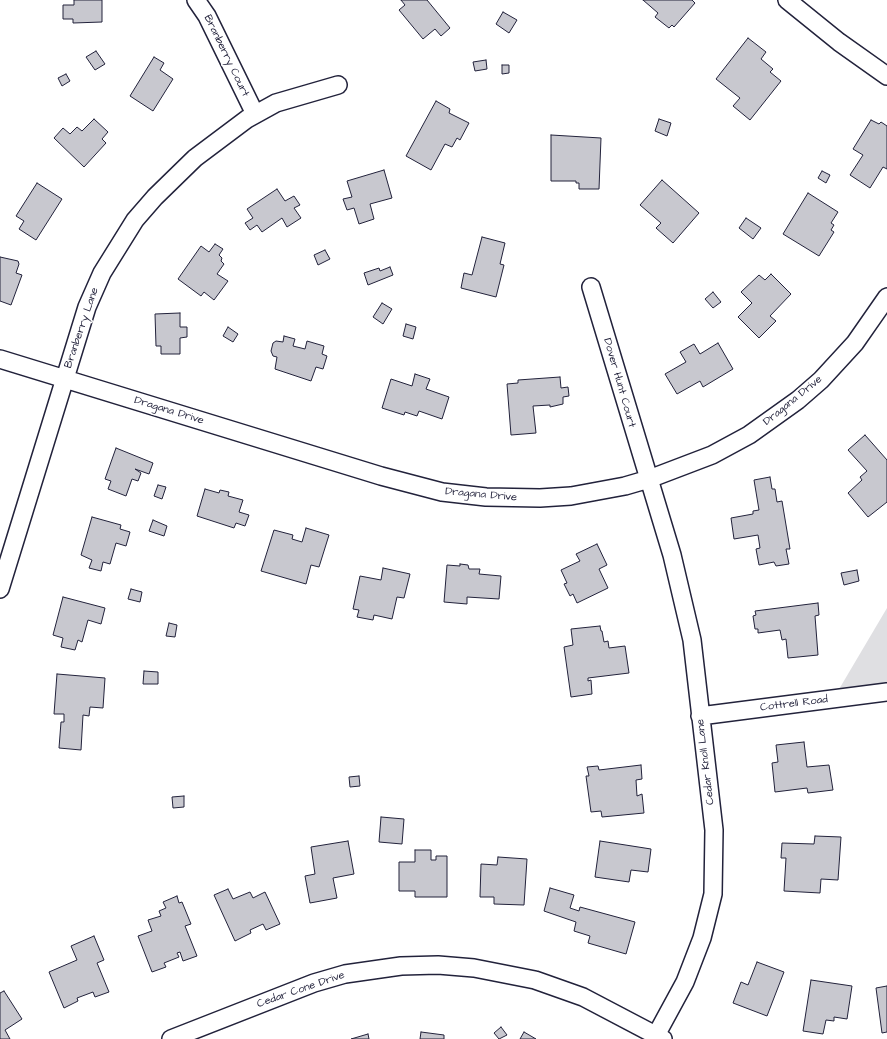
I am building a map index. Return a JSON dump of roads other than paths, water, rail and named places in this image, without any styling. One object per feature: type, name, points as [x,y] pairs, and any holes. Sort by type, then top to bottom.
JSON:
[{"type":"street","name":"Branberry Court","points":[[196,0],[207,16],[255,114]]},
{"type":"street","points":[[787,0],[839,42],[887,76]]},
{"type":"street","name":"Branberry Lane","points":[[0,589],[87,307],[111,257],[135,220],[155,197],[195,158],[255,114],[276,103],[338,85]]},
{"type":"street","name":"Dover Hunt Court","points":[[591,287],[649,479]]},
{"type":"street","name":"Dragana Drive","points":[[0,359],[381,476],[442,492],[486,497],[540,498],[571,496],[625,486],[649,479],[718,452],[749,435],[798,400],[821,380],[855,343],[887,297]]},
{"type":"street","name":"Cedar Knoll Lane","points":[[649,479],[672,555],[692,640],[714,830],[712,894],[702,938],[684,982],[657,1038]]},
{"type":"street","name":"Cottrell Road","points":[[700,716],[887,692]]},
{"type":"street","name":"Cedar Cone Drive","points":[[171,1039],[314,983],[345,974],[401,966],[438,965],[474,968],[535,980],[583,997],[657,1038]]}]
